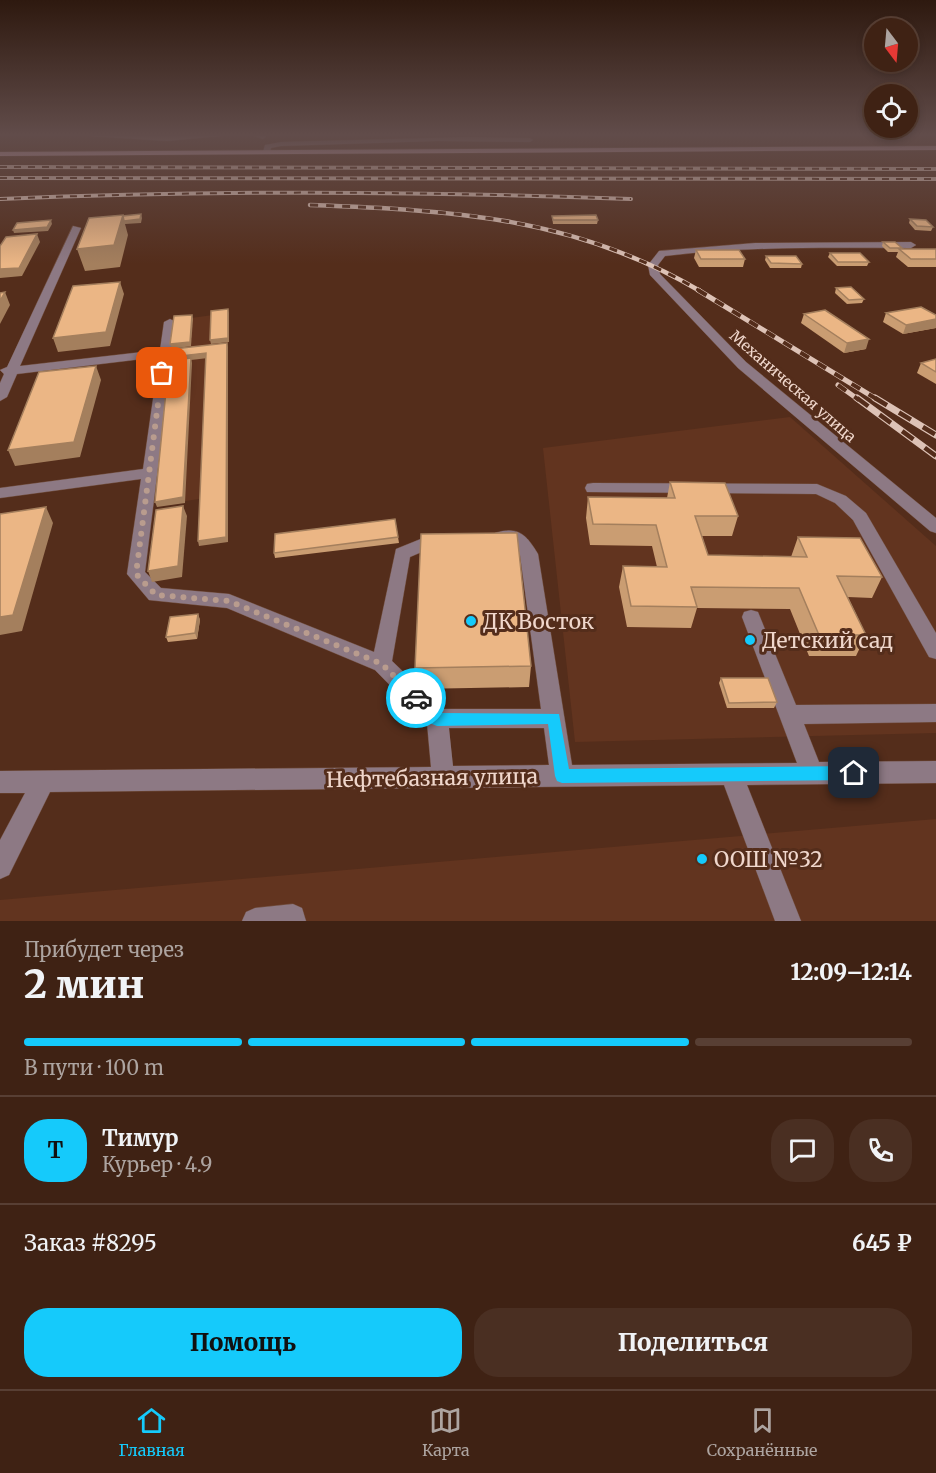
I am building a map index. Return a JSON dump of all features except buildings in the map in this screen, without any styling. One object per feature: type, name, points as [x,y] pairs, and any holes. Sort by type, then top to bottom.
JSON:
[{"type":"street","points":[[0,397],[6,371],[76,228]]},
{"type":"street","name":"Механическая улица","points":[[911,245],[736,246],[683,250],[662,253],[652,265],[655,275],[742,365],[936,527]]},
{"type":"street","points":[[170,322],[164,353],[136,574],[156,595],[229,601],[382,664],[437,719],[443,777]]},
{"type":"street","points":[[6,371],[164,353]]},
{"type":"street","points":[[0,493],[149,473]]},
{"type":"street","points":[[593,488],[817,489],[834,494],[860,517],[936,651]]},
{"type":"street","points":[[483,537],[515,536],[529,554],[562,776]]},
{"type":"street","points":[[382,664],[402,553],[441,537],[462,537]]},
{"type":"street","points":[[752,617],[812,773]]},
{"type":"street","points":[[789,715],[936,713]]},
{"type":"street","points":[[437,719],[554,718]]},
{"type":"street","name":"Нефтебазная улица","points":[[0,782],[936,772]]},
{"type":"street","points":[[732,775],[789,921]]},
{"type":"street","points":[[0,866],[44,782]]},
{"type":"street","points":[[255,921],[293,916],[293,921]]},
{"type":"shaded area","points":[[228,313],[227,495],[157,505],[176,320]]},
{"type":"shaded area","name":"Детский сад","points":[[790,417],[936,546],[936,733],[575,742],[543,448]]},
{"type":"shaded area","name":"ООШ №32","points":[[936,819],[936,921],[0,921],[0,900]]},
{"type":"railway","points":[[0,178],[936,179]]},
{"type":"railway","points":[[0,199],[158,194],[315,193],[473,194],[631,199]]},
{"type":"railway","points":[[310,205],[413,210],[511,222],[606,247],[653,266],[700,291]]},
{"type":"railway","points":[[698,290],[878,400]]},
{"type":"railway","points":[[838,385],[859,400]]},
{"type":"railway","points":[[857,398],[936,456]]},
{"type":"railway","points":[[875,398],[936,435]]},
{"type":"way so far","points":[[162,373],[136,574],[156,595],[229,601],[382,664],[416,698]]},
{"type":"place","name":"ДК Восток","points":[[471,621]]},
{"type":"place","name":"Детский сад","points":[[750,640]]},
{"type":"place","name":"ООШ №32","points":[[702,859]]},
{"type":"route","points":[[416,698],[437,719],[554,718],[562,776],[854,773]]}]
